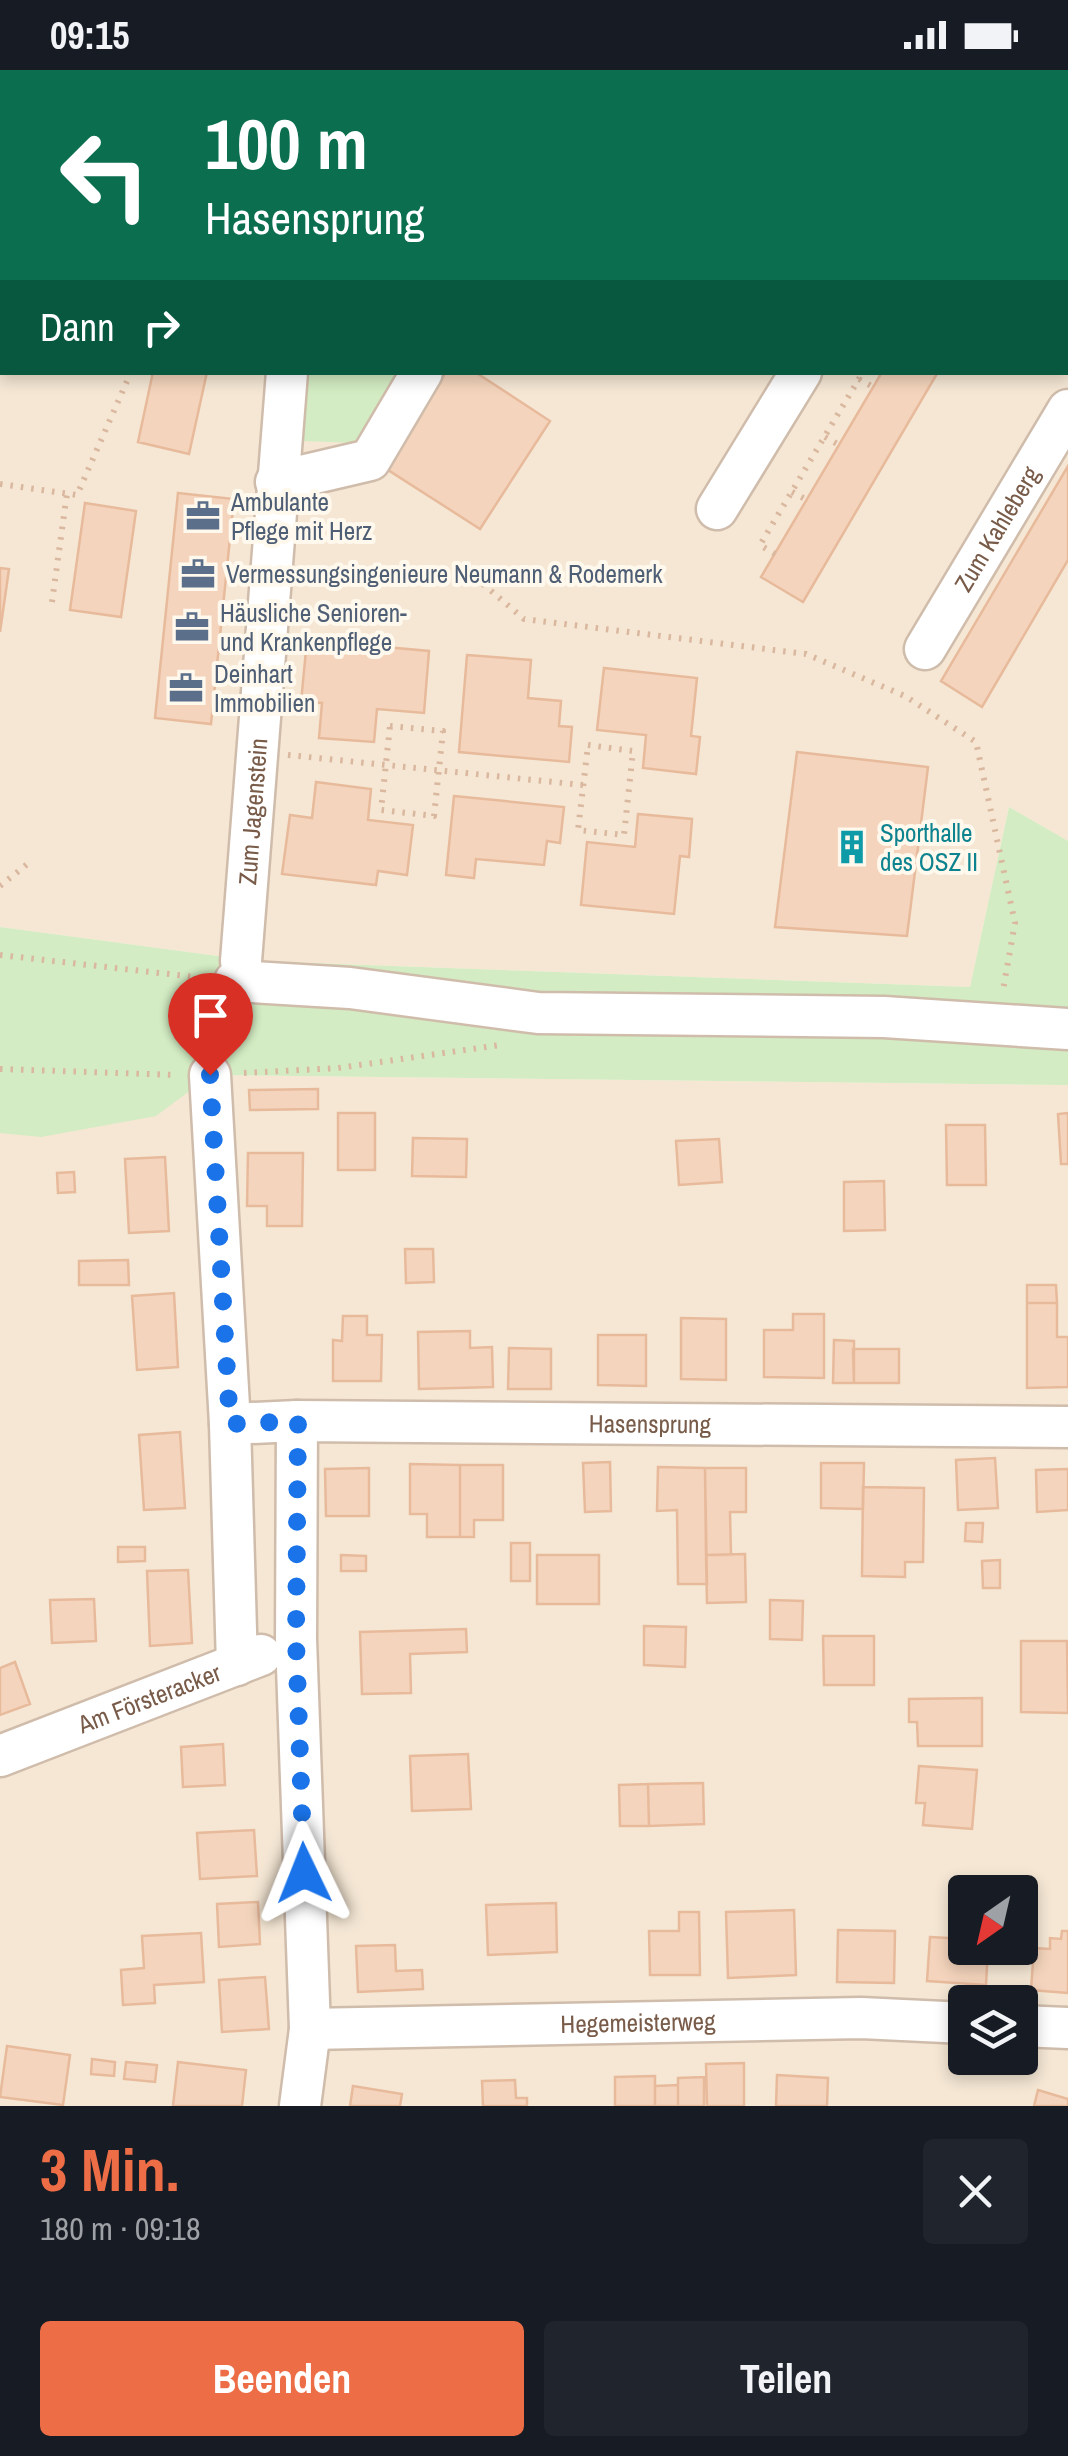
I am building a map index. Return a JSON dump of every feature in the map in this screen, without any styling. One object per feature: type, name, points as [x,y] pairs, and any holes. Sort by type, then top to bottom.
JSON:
[{"type":"street","name":"Zum Jagenstein","points":[[238,971],[287,375]]},
{"type":"street","points":[[276,482],[370,460],[420,375]]},
{"type":"street","points":[[717,509],[800,375]]},
{"type":"street","name":"Zum Kahleberg","points":[[925,649],[1068,410]]},
{"type":"street","points":[[238,971],[538,1014],[884,1018],[1068,1029]]},
{"type":"street","points":[[210,1075],[230,1424],[237,1665]]},
{"type":"street","points":[[298,1421],[296,1639],[310,2029],[300,2106]]},
{"type":"street","name":"Hasensprung","points":[[230,1424],[298,1421],[1068,1427]]},
{"type":"street","name":"Am Försteracker","points":[[0,1756],[296,1639]]},
{"type":"street","name":"Hegemeisterweg","points":[[310,2029],[861,2018],[948,2022]]},
{"type":"street","points":[[1038,2027],[1068,2028]]},
{"type":"path","points":[[0,484],[77,495],[130,375]]},
{"type":"path","points":[[775,554],[760,545],[861,376],[873,387]]},
{"type":"path","points":[[825,436],[839,446]]},
{"type":"path","points":[[792,492],[806,500]]},
{"type":"path","points":[[52,602],[67,493]]},
{"type":"path","points":[[483,584],[524,619],[806,654],[906,696],[976,742],[1015,922],[998,1024]]},
{"type":"path","points":[[390,726],[443,731],[434,816],[382,810],[386,765],[390,726]]},
{"type":"path","points":[[588,745],[633,750],[624,835],[578,830],[584,785],[588,745]]},
{"type":"path","points":[[257,751],[584,785]]},
{"type":"path","points":[[0,886],[31,861]]},
{"type":"path","points":[[0,955],[238,971]]},
{"type":"path","points":[[0,1069],[210,1075],[338,1068],[509,1044],[538,1014]]},
{"type":"shaded area","points":[[0,375],[1068,375],[1068,841],[1009,807],[970,987],[255,961],[0,927]]},
{"type":"shaded area","points":[[210,1075],[1068,1085],[1068,2106],[0,2106],[0,1083]]},
{"type":"green space","points":[[306,375],[397,375],[396,384],[360,443],[301,441]]},
{"type":"green space","points":[[1009,807],[1068,841],[1068,1085],[211,1075],[156,1116],[41,1137],[0,1133],[0,927],[255,961],[970,987]]},
{"type":"building","points":[[152,375],[206,375],[189,454],[138,442]]},
{"type":"building","points":[[444,375],[480,375],[550,421],[480,529],[385,468]]},
{"type":"building","points":[[880,375],[936,375],[803,602],[761,577]]},
{"type":"building","points":[[1068,466],[1068,560],[982,707],[941,681]]},
{"type":"building","points":[[178,493],[234,499],[211,724],[155,718]]},
{"type":"building","points":[[85,503],[136,511],[121,617],[70,610]]},
{"type":"building","points":[[0,568],[9,569],[0,632]]},
{"type":"building","points":[[307,640],[429,651],[424,713],[377,709],[374,742],[319,738],[322,703],[301,702]]},
{"type":"building","points":[[467,655],[531,660],[528,698],[561,701],[559,726],[572,727],[569,762],[459,752]]},
{"type":"building","points":[[604,668],[697,678],[691,736],[700,737],[696,774],[643,768],[646,735],[597,730]]},
{"type":"building","name":"Sporthalle des OSZ II","points":[[797,752],[928,767],[907,936],[775,927]]},
{"type":"building","points":[[316,782],[371,789],[368,820],[413,825],[407,875],[378,871],[376,885],[282,874],[290,815],[312,818]]},
{"type":"building","points":[[454,796],[564,807],[560,843],[547,841],[544,865],[476,859],[474,878],[446,875]]},
{"type":"building","points":[[638,814],[692,819],[689,857],[680,856],[674,914],[581,905],[587,842],[635,847]]},
{"type":"building","points":[[318,1089],[318,1109],[250,1110],[249,1090]]},
{"type":"building","points":[[338,1113],[375,1113],[375,1170],[338,1170]]},
{"type":"building","points":[[1068,1113],[1068,1164],[1061,1164],[1058,1114]]},
{"type":"building","points":[[946,1125],[985,1125],[986,1185],[947,1185]]},
{"type":"building","points":[[413,1138],[467,1139],[466,1177],[412,1176]]},
{"type":"building","points":[[719,1139],[722,1182],[679,1185],[676,1141]]},
{"type":"building","points":[[248,1153],[303,1153],[302,1226],[267,1226],[267,1206],[247,1206]]},
{"type":"building","points":[[165,1157],[169,1231],[129,1233],[125,1159]]},
{"type":"building","points":[[74,1172],[75,1192],[58,1193],[57,1173]]},
{"type":"building","points":[[884,1181],[885,1230],[844,1231],[844,1182]]},
{"type":"building","points":[[405,1249],[433,1249],[434,1282],[406,1283]]},
{"type":"building","points":[[128,1260],[129,1285],[79,1285],[79,1261]]},
{"type":"building","points":[[1027,1285],[1056,1285],[1057,1303],[1027,1303]]},
{"type":"building","points":[[174,1293],[178,1367],[137,1370],[132,1296]]},
{"type":"building","points":[[1027,1303],[1057,1303],[1057,1337],[1068,1337],[1068,1387],[1027,1388]]},
{"type":"building","points":[[793,1314],[824,1314],[824,1378],[764,1377],[764,1330],[793,1330]]},
{"type":"building","points":[[343,1316],[367,1316],[367,1335],[382,1335],[381,1381],[333,1381],[333,1340],[342,1341]]},
{"type":"building","points":[[681,1318],[726,1319],[726,1380],[681,1379]]},
{"type":"building","points":[[470,1331],[470,1348],[492,1347],[493,1387],[419,1389],[418,1332]]},
{"type":"building","points":[[598,1335],[646,1335],[646,1386],[598,1385]]},
{"type":"building","points":[[834,1340],[854,1341],[854,1383],[833,1383]]},
{"type":"building","points":[[509,1348],[551,1349],[551,1389],[508,1389]]},
{"type":"building","points":[[853,1349],[899,1349],[899,1383],[854,1383]]},
{"type":"building","points":[[180,1432],[185,1508],[144,1510],[139,1435]]},
{"type":"building","points":[[995,1458],[998,1508],[958,1510],[956,1460]]},
{"type":"building","points":[[610,1462],[611,1511],[585,1512],[583,1463]]},
{"type":"building","points":[[821,1463],[864,1463],[863,1509],[821,1508]]},
{"type":"building","points":[[410,1464],[460,1465],[460,1537],[427,1537],[427,1514],[410,1514]]},
{"type":"building","points":[[460,1465],[503,1465],[503,1520],[474,1520],[474,1537],[460,1537]]},
{"type":"building","points":[[658,1467],[705,1468],[707,1584],[678,1584],[677,1510],[657,1511]]},
{"type":"building","points":[[369,1468],[369,1516],[326,1516],[325,1469]]},
{"type":"building","points":[[705,1468],[746,1468],[746,1512],[730,1512],[731,1555],[706,1555]]},
{"type":"building","points":[[1068,1469],[1068,1510],[1037,1512],[1036,1470]]},
{"type":"building","points":[[863,1487],[924,1488],[923,1562],[905,1562],[905,1577],[862,1576]]},
{"type":"building","points":[[966,1523],[983,1523],[982,1542],[965,1541]]},
{"type":"building","points":[[511,1543],[530,1543],[530,1581],[511,1581]]},
{"type":"building","points":[[118,1547],[145,1547],[145,1561],[118,1562]]},
{"type":"building","points":[[745,1554],[746,1602],[707,1603],[706,1555]]},
{"type":"building","points":[[341,1555],[366,1556],[366,1571],[341,1571]]},
{"type":"building","points":[[537,1555],[599,1555],[599,1604],[537,1604]]},
{"type":"building","points":[[1000,1560],[1000,1588],[983,1588],[982,1561]]},
{"type":"building","points":[[188,1570],[192,1643],[150,1646],[147,1571]]},
{"type":"building","points":[[94,1599],[96,1641],[52,1643],[50,1600]]},
{"type":"building","points":[[770,1600],[803,1601],[802,1640],[770,1639]]},
{"type":"building","points":[[644,1626],[686,1627],[685,1667],[644,1665]]},
{"type":"building","points":[[466,1629],[467,1652],[410,1654],[411,1693],[362,1694],[360,1632]]},
{"type":"building","points":[[823,1636],[874,1636],[874,1685],[824,1685]]},
{"type":"building","points":[[1021,1641],[1067,1641],[1068,1713],[1021,1712]]},
{"type":"building","points":[[15,1662],[30,1704],[0,1715],[0,1668]]},
{"type":"building","points":[[982,1698],[982,1746],[918,1746],[917,1722],[909,1722],[909,1699]]},
{"type":"building","points":[[223,1744],[225,1785],[183,1787],[181,1747]]},
{"type":"building","points":[[468,1754],[471,1809],[412,1811],[410,1756]]},
{"type":"building","points":[[919,1766],[977,1770],[972,1829],[923,1825],[925,1803],[916,1803]]},
{"type":"building","points":[[703,1783],[704,1824],[649,1826],[648,1784]]},
{"type":"building","points":[[648,1784],[649,1826],[620,1826],[619,1785]]},
{"type":"building","points":[[254,1830],[257,1876],[200,1879],[197,1833]]},
{"type":"building","points":[[258,1902],[260,1944],[219,1947],[217,1904]]},
{"type":"building","points":[[556,1903],[557,1952],[488,1955],[486,1905]]},
{"type":"building","points":[[794,1910],[796,1975],[728,1978],[726,1912]]},
{"type":"building","points":[[679,1912],[699,1912],[700,1975],[650,1975],[649,1931],[679,1931]]},
{"type":"building","points":[[838,1930],[895,1931],[894,1983],[837,1982]]},
{"type":"building","points":[[1062,1931],[1068,1931],[1068,1993],[1038,1991],[1038,1985],[1031,1985],[1038,1948],[1050,1949],[1050,1938],[1061,1939]]},
{"type":"building","points":[[201,1933],[204,1982],[154,1985],[155,2003],[123,2005],[121,1970],[144,1968],[142,1936]]},
{"type":"building","points":[[930,1937],[948,1938],[948,1965],[987,1965],[986,1985],[927,1981]]},
{"type":"building","points":[[395,1945],[396,1971],[422,1970],[423,1989],[358,1992],[356,1946]]},
{"type":"building","points":[[265,1977],[269,2029],[222,2032],[219,1980]]},
{"type":"building","points":[[7,2046],[70,2055],[63,2105],[0,2097]]},
{"type":"building","points":[[92,2059],[115,2062],[114,2076],[91,2074]]},
{"type":"building","points":[[126,2062],[157,2065],[155,2082],[124,2079]]},
{"type":"building","points":[[178,2062],[246,2070],[242,2106],[173,2106]]},
{"type":"building","points":[[744,2063],[744,2106],[707,2106],[706,2064]]},
{"type":"building","points":[[777,2075],[828,2078],[827,2106],[776,2106]]},
{"type":"building","points":[[655,2076],[655,2106],[615,2106],[615,2077]]},
{"type":"building","points":[[704,2077],[704,2106],[678,2106],[678,2078]]},
{"type":"building","points":[[515,2080],[516,2098],[527,2098],[527,2106],[483,2106],[482,2081]]},
{"type":"building","points":[[678,2085],[678,2106],[655,2106],[655,2086]]},
{"type":"building","points":[[353,2086],[402,2094],[400,2106],[350,2106]]},
{"type":"building","points":[[1038,2090],[1068,2099],[1068,2106],[1034,2106]]},
{"type":"place","name":"Ambulante Pflege mit Herz","points":[[203,516]]},
{"type":"place","name":"Vermessungsingenieure Neumann & Rodemerk","points":[[198,574]]},
{"type":"place","name":"Häusliche Senioren- und Krankenpflege","points":[[192,627]]},
{"type":"place","name":"Deinhart Immobilien","points":[[186,688]]},
{"type":"place","name":"Sporthalle des OSZ II","points":[[852,847]]},
{"type":"route","points":[[210,1075],[230,1424],[298,1421],[296,1639],[304,1873]]}]
